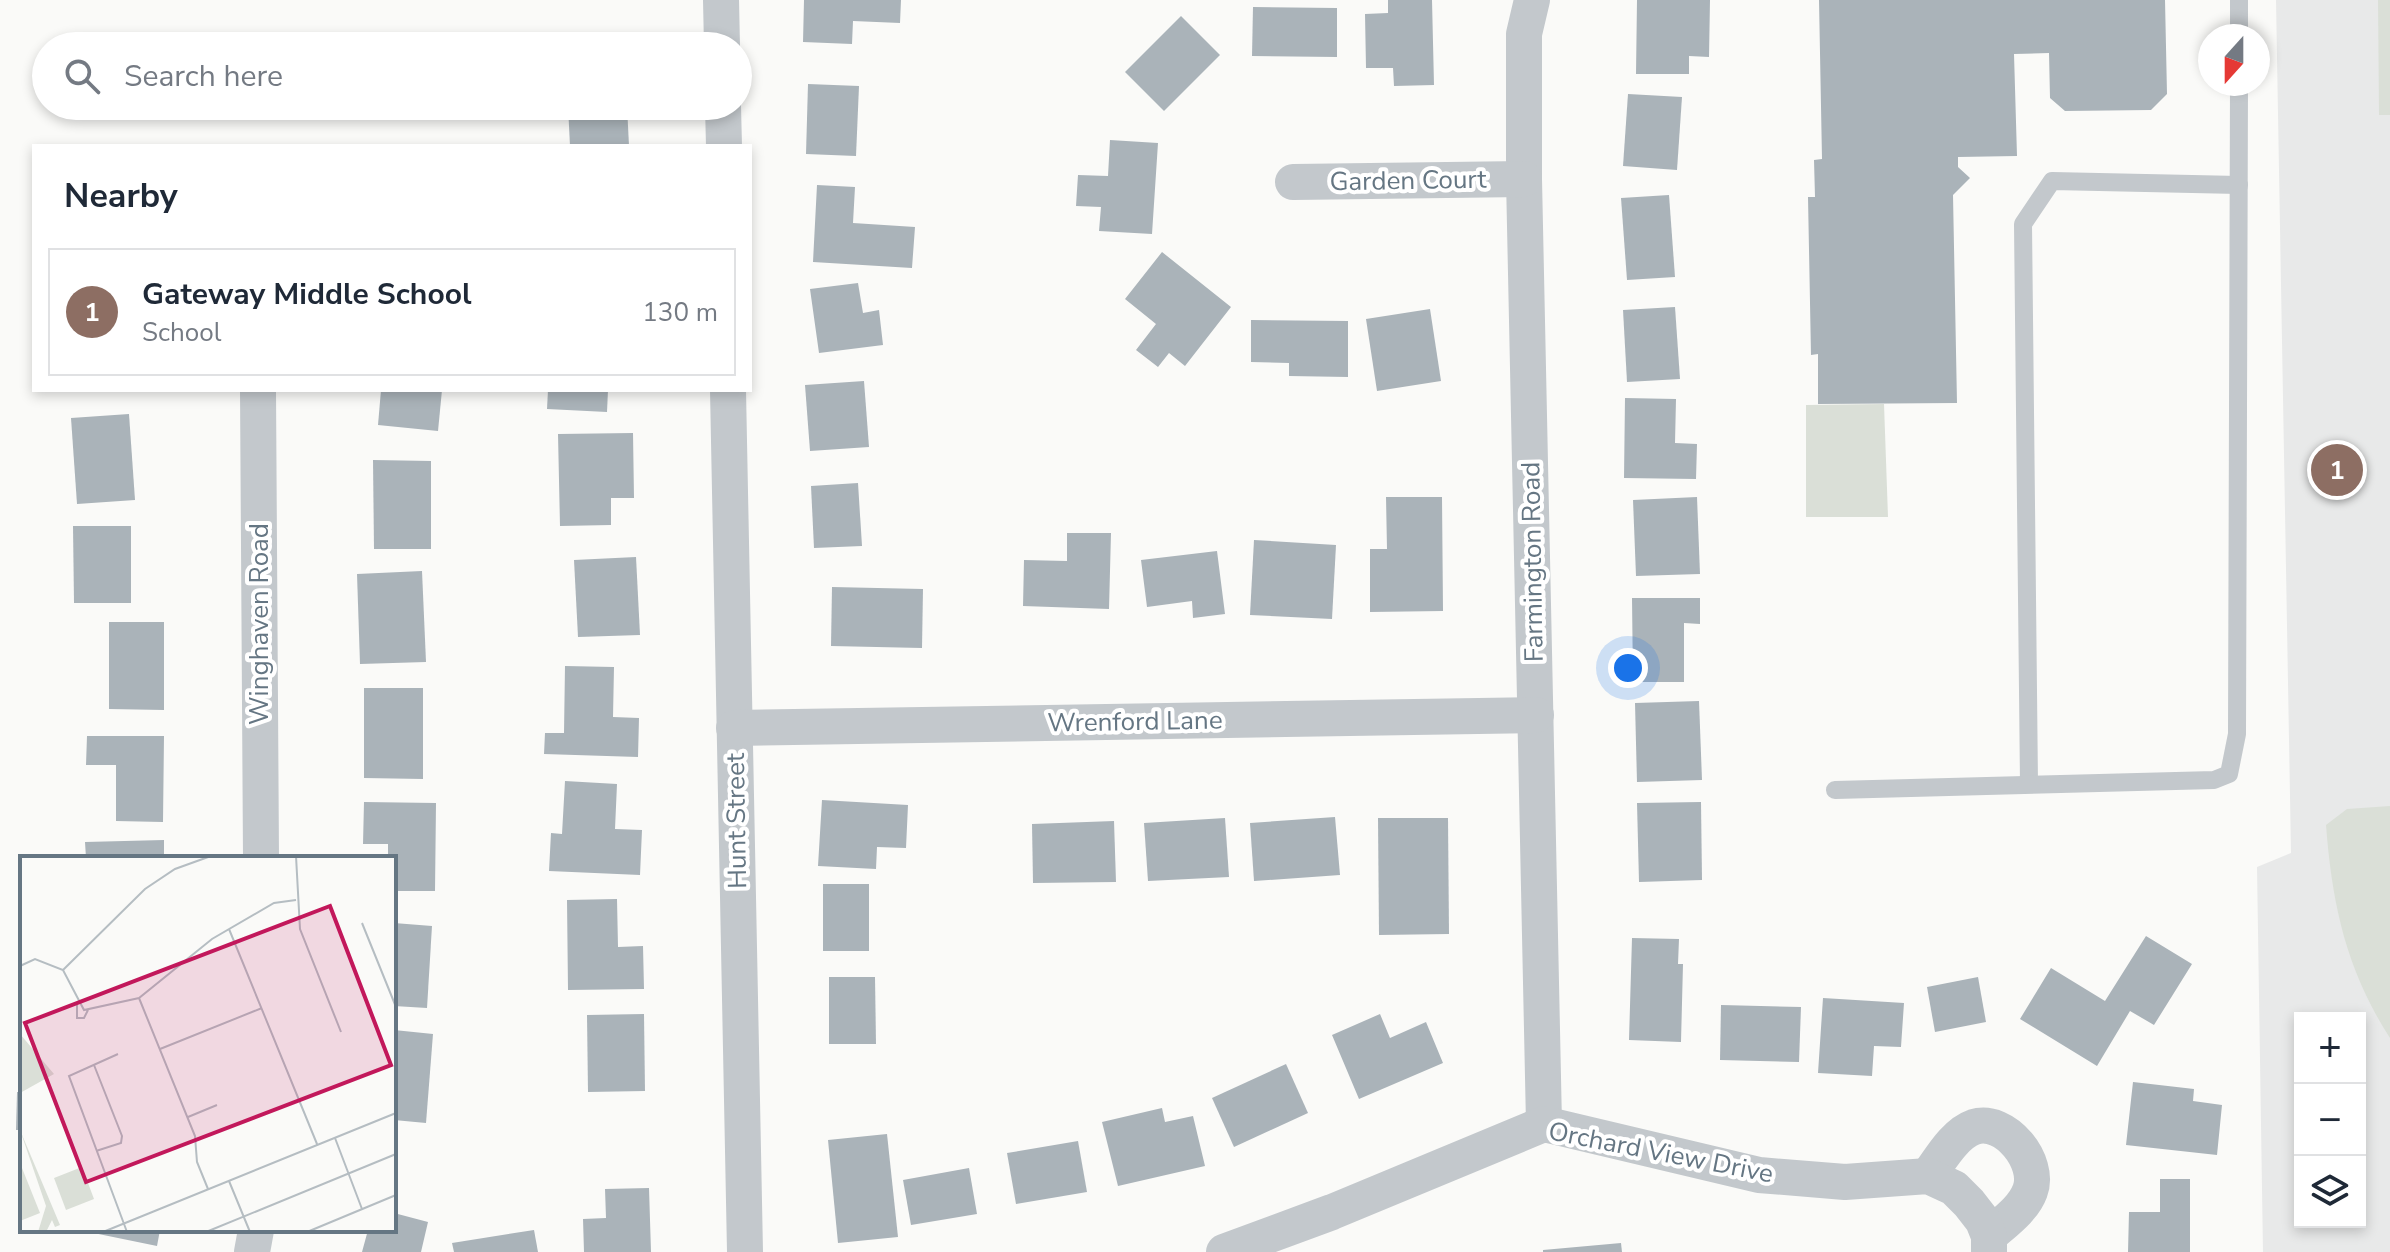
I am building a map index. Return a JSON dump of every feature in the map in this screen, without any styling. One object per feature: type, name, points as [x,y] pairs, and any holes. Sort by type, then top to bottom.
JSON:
[{"type":"street","points":[[721,0],[722,32]]},
{"type":"street","name":"Farmington Road","points":[[1532,0],[1524,34],[1524,179],[1544,1124]]},
{"type":"street","points":[[723,120],[724,144]]},
{"type":"street","name":"Garden Court","points":[[1293,182],[1524,179]]},
{"type":"street","name":"Winghaven Road","points":[[258,392],[261,856]]},
{"type":"street","name":"Hunt Street","points":[[728,392],[745,1252]]},
{"type":"street","name":"Wrenford Lane","points":[[734,728],[1536,715]]},
{"type":"street","name":"Orchard View Drive","points":[[1224,1252],[1332,1212],[1544,1124],[1759,1175],[1845,1182],[1928,1176]]},
{"type":"street","points":[[1975,1127],[1998,1128],[2020,1145],[2030,1165],[2031,1189],[1989,1244],[1983,1221],[1969,1203],[1954,1188],[1928,1176],[1952,1143],[1975,1127]]},
{"type":"street","points":[[252,1252],[256,1232]]},
{"type":"lane","points":[[2239,0],[2239,24]]},
{"type":"lane","points":[[1835,790],[2214,780],[2229,774],[2237,734],[2239,96]]},
{"type":"lane","points":[[2029,784],[2023,224],[2052,181],[2239,185]]},
{"type":"shaded area","points":[[2276,0],[2390,0],[2390,1252],[2263,1252],[2257,867],[2291,853]]},
{"type":"shaded area","points":[[2378,0],[2390,0],[2390,115],[2379,115]]},
{"type":"shaded area","points":[[1884,404],[1888,517],[1806,517],[1806,405]]},
{"type":"shaded area","points":[[2390,806],[2390,1038],[2362,987],[2344,936],[2332,882],[2326,825],[2347,809]]},
{"type":"building","points":[[804,0],[901,0],[900,23],[853,21],[852,44],[803,42]]},
{"type":"building","points":[[1388,0],[1432,0],[1434,85],[1394,86],[1393,68],[1366,68],[1365,14],[1388,13]]},
{"type":"building","points":[[1637,0],[1710,0],[1709,57],[1689,56],[1689,74],[1636,74]]},
{"type":"building","points":[[1819,0],[2165,0],[2167,94],[2151,110],[2065,111],[2050,98],[2049,53],[2014,54],[2017,156],[1958,157],[1958,167],[1970,178],[1953,195],[1957,403],[1818,404],[1818,354],[1811,355],[1808,197],[1815,197],[1814,160],[1822,159]]},
{"type":"building","points":[[1253,7],[1337,8],[1337,57],[1252,56]]},
{"type":"building","points":[[1181,16],[1220,55],[1164,111],[1125,72]]},
{"type":"building","points":[[808,84],[859,86],[856,156],[806,154]]},
{"type":"building","points":[[1628,94],[1682,97],[1677,170],[1623,166]]},
{"type":"building","points":[[569,120],[628,120],[629,144],[570,144]]},
{"type":"building","points":[[1110,140],[1158,143],[1152,234],[1099,231],[1101,207],[1076,206],[1078,175],[1108,176]]},
{"type":"building","points":[[817,185],[855,187],[853,223],[915,227],[912,268],[813,262]]},
{"type":"building","points":[[1669,195],[1675,277],[1627,280],[1621,198]]},
{"type":"building","points":[[1162,252],[1231,307],[1185,366],[1169,353],[1158,367],[1136,350],[1156,324],[1125,299]]},
{"type":"building","points":[[858,283],[863,313],[879,310],[883,345],[819,353],[810,289]]},
{"type":"building","points":[[1675,307],[1680,379],[1627,382],[1623,310]]},
{"type":"building","points":[[1430,309],[1441,381],[1377,391],[1366,319]]},
{"type":"building","points":[[1251,320],[1348,321],[1348,377],[1289,376],[1289,363],[1251,362]]},
{"type":"building","points":[[864,381],[869,447],[810,451],[805,385]]},
{"type":"building","points":[[381,392],[442,392],[438,431],[378,425]]},
{"type":"building","points":[[548,392],[608,392],[607,412],[547,409]]},
{"type":"building","points":[[1625,398],[1676,399],[1675,443],[1697,444],[1696,479],[1624,478]]},
{"type":"building","points":[[129,414],[135,500],[77,504],[71,418]]},
{"type":"building","points":[[633,433],[634,498],[611,498],[611,525],[560,526],[558,434]]},
{"type":"building","points":[[373,460],[431,461],[431,549],[374,549]]},
{"type":"building","points":[[858,483],[862,546],[814,548],[811,486]]},
{"type":"building","points":[[1386,497],[1442,497],[1443,611],[1370,612],[1370,549],[1387,549]]},
{"type":"building","points":[[1697,497],[1700,574],[1636,576],[1633,500]]},
{"type":"building","points":[[73,526],[131,526],[131,603],[74,603]]},
{"type":"building","points":[[1067,533],[1111,533],[1109,609],[1023,606],[1024,560],[1067,561]]},
{"type":"building","points":[[1254,540],[1336,545],[1332,619],[1250,615]]},
{"type":"building","points":[[1217,551],[1225,614],[1193,618],[1192,601],[1147,607],[1141,560]]},
{"type":"building","points":[[636,557],[640,635],[578,637],[574,560]]},
{"type":"building","points":[[422,571],[426,662],[360,664],[357,574]]},
{"type":"building","points":[[832,587],[923,589],[922,648],[831,646]]},
{"type":"building","points":[[1632,598],[1700,598],[1700,624],[1684,623],[1684,682],[1633,682]]},
{"type":"building","points":[[109,622],[164,622],[164,710],[109,709]]},
{"type":"building","points":[[565,666],[614,667],[613,717],[639,718],[638,757],[544,754],[545,733],[564,733]]},
{"type":"building","points":[[364,688],[423,688],[423,779],[364,778]]},
{"type":"building","points":[[1699,701],[1702,780],[1637,782],[1635,703]]},
{"type":"building","points":[[87,736],[164,736],[163,822],[116,821],[116,765],[86,765]]},
{"type":"building","points":[[565,781],[617,784],[615,829],[642,830],[640,875],[549,871],[551,833],[562,834]]},
{"type":"building","points":[[822,800],[908,805],[906,848],[877,847],[876,869],[818,866]]},
{"type":"building","points":[[364,802],[436,803],[435,891],[396,891],[396,856],[388,856],[388,844],[363,844]]},
{"type":"building","points":[[1701,802],[1702,880],[1639,882],[1637,803]]},
{"type":"building","points":[[1335,817],[1340,875],[1254,881],[1250,823]]},
{"type":"building","points":[[1225,818],[1229,877],[1148,881],[1144,823]]},
{"type":"building","points":[[1378,818],[1448,818],[1449,934],[1379,935]]},
{"type":"building","points":[[1114,821],[1116,882],[1033,883],[1032,824]]},
{"type":"building","points":[[164,840],[164,856],[86,856],[85,842]]},
{"type":"building","points":[[823,884],[869,884],[869,951],[823,951]]},
{"type":"building","points":[[617,899],[618,947],[643,946],[644,989],[568,990],[567,900]]},
{"type":"building","points":[[396,923],[432,926],[427,1008],[396,1006]]},
{"type":"building","points":[[2146,936],[2192,964],[2154,1025],[2130,1011],[2097,1066],[2020,1019],[2051,968],[2105,1001]]},
{"type":"building","points":[[1632,938],[1679,939],[1678,964],[1683,964],[1681,1042],[1629,1040]]},
{"type":"building","points":[[829,977],[875,977],[876,1044],[829,1044]]},
{"type":"building","points":[[1978,977],[1986,1022],[1935,1032],[1927,987]]},
{"type":"building","points":[[1823,998],[1904,1003],[1901,1047],[1874,1046],[1872,1076],[1818,1073]]},
{"type":"building","points":[[1721,1005],[1801,1007],[1799,1062],[1720,1060]]},
{"type":"building","points":[[644,1014],[645,1091],[588,1092],[587,1015]]},
{"type":"building","points":[[1380,1014],[1390,1038],[1426,1022],[1443,1063],[1359,1099],[1332,1035]]},
{"type":"building","points":[[396,1030],[433,1034],[426,1123],[396,1120]]},
{"type":"building","points":[[1286,1064],[1308,1113],[1234,1147],[1212,1098]]},
{"type":"building","points":[[2133,1082],[2194,1089],[2193,1101],[2222,1105],[2217,1155],[2126,1145]]},
{"type":"building","points":[[17,1092],[20,1092],[20,1130],[16,1130]]},
{"type":"building","points":[[1162,1108],[1165,1122],[1193,1116],[1205,1166],[1118,1186],[1102,1122]]},
{"type":"building","points":[[887,1134],[898,1237],[838,1243],[828,1140]]},
{"type":"building","points":[[1078,1141],[1087,1192],[1016,1204],[1007,1153]]},
{"type":"building","points":[[969,1168],[977,1214],[911,1225],[903,1180]]},
{"type":"building","points":[[2160,1179],[2190,1179],[2190,1252],[2128,1252],[2129,1212],[2160,1212]]},
{"type":"building","points":[[649,1188],[651,1252],[584,1252],[583,1219],[606,1218],[605,1189]]},
{"type":"building","points":[[396,1214],[428,1222],[421,1252],[362,1252],[367,1232],[396,1232]]},
{"type":"building","points":[[534,1230],[538,1252],[454,1252],[452,1243]]},
{"type":"building","points":[[89,1232],[160,1232],[157,1246]]},
{"type":"building","points":[[1621,1243],[1622,1252],[1543,1252],[1543,1250]]},
{"type":"place","name":"Gateway Middle School","points":[[2337,470]]}]
